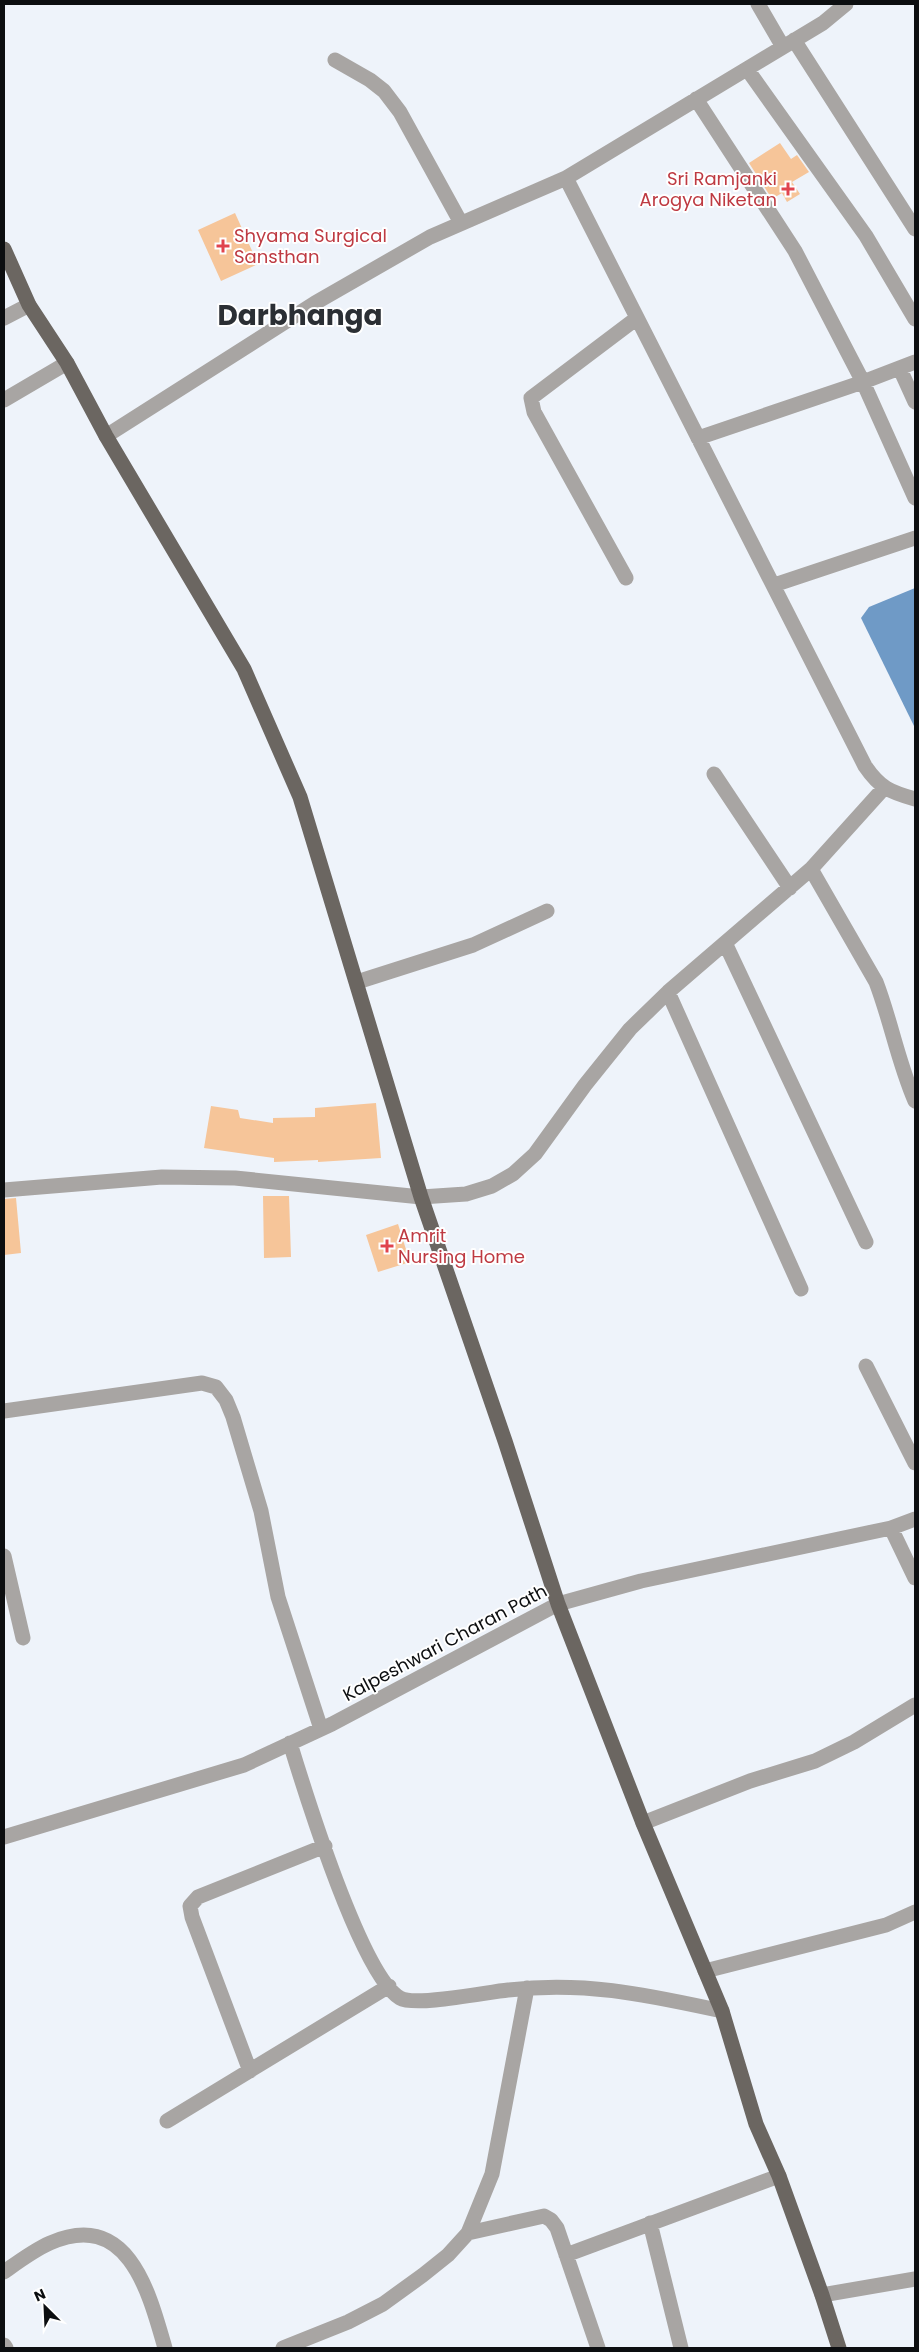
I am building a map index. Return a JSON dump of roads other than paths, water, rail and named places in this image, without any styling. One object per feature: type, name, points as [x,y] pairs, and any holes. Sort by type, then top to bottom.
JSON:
[{"type":"main road","points":[[4,249],[29,304],[67,363],[106,436],[244,669],[300,797],[421,1197],[502,1431],[558,1604],[643,1823],[722,2011],[756,2124],[778,2176],[822,2295],[839,2348]]},
{"type":"street","points":[[758,4],[789,43],[915,229]]},
{"type":"street","points":[[106,436],[316,303],[430,237],[566,178],[823,22],[846,4]]},
{"type":"street","points":[[335,60],[370,80],[384,91],[400,112],[461,223]]},
{"type":"street","points":[[747,69],[858,223],[915,319]]},
{"type":"street","points":[[696,100],[795,251],[863,382],[915,498]]},
{"type":"street","points":[[566,178],[866,766],[875,780],[884,788],[915,799]]},
{"type":"street","points":[[4,318],[29,304]]},
{"type":"street","points":[[626,578],[534,412],[531,398],[637,318]]},
{"type":"street","points":[[698,438],[863,382],[915,362]]},
{"type":"street","points":[[4,400],[67,363]]},
{"type":"street","points":[[900,369],[915,402]]},
{"type":"street","points":[[774,585],[915,538]]},
{"type":"street","points":[[714,774],[790,888]]},
{"type":"street","points":[[4,1190],[162,1177],[236,1178],[421,1197],[466,1194],[492,1186],[513,1174],[535,1154],[630,1029],[668,992],[726,945],[811,869],[884,788]]},
{"type":"street","points":[[811,869],[866,961],[876,982],[884,1002],[899,1059],[915,1101]]},
{"type":"street","points":[[357,982],[473,945],[547,911]]},
{"type":"street","points":[[726,945],[866,1242]]},
{"type":"street","points":[[668,992],[801,1289]]},
{"type":"street","points":[[866,1366],[915,1463]]},
{"type":"street","points":[[4,1411],[202,1383],[216,1387],[226,1400],[233,1417],[261,1511],[278,1597],[321,1729]]},
{"type":"street","name":"Kalpeshwari Charan Path","points":[[4,1837],[244,1765],[321,1729],[558,1604],[641,1582],[891,1528],[915,1519]]},
{"type":"street","points":[[891,1528],[915,1578]]},
{"type":"street","points":[[4,1556],[23,1638]]},
{"type":"street","points":[[643,1823],[750,1780],[815,1761],[854,1742],[915,1705]]},
{"type":"street","points":[[290,1743],[325,1846],[362,1945],[389,1986],[400,1998],[422,2003],[468,1994],[527,1988],[595,1988],[632,1992],[722,2011]]},
{"type":"street","points":[[250,2071],[192,1918],[190,1906],[198,1897],[325,1846]]},
{"type":"street","points":[[704,1971],[886,1925],[915,1912]]},
{"type":"street","points":[[167,2121],[389,1986]]},
{"type":"street","points":[[283,2348],[348,2322],[383,2304],[424,2275],[448,2255],[468,2233],[492,2174],[527,1988]]},
{"type":"street","points":[[566,2255],[778,2176]]},
{"type":"street","points":[[468,2233],[544,2216],[551,2220],[557,2228],[598,2348]]},
{"type":"street","points":[[650,2223],[681,2348]]},
{"type":"street","points":[[4,2272],[50,2243],[78,2236],[98,2235],[114,2244],[129,2258],[144,2283],[165,2348]]},
{"type":"street","points":[[822,2295],[915,2279]]},
{"type":"water","points":[[915,588],[915,728],[861,618],[869,607]]},
{"type":"place","name":"Sri Ramjanki Arogya Niketan","points":[[788,189]]},
{"type":"place","name":"Shyama Surgical Sansthan","points":[[223,246]]},
{"type":"place","name":"Amrit Nursing Home","points":[[387,1246]]},
{"type":"district","name":"Darbhanga","points":[[300,315]]}]
